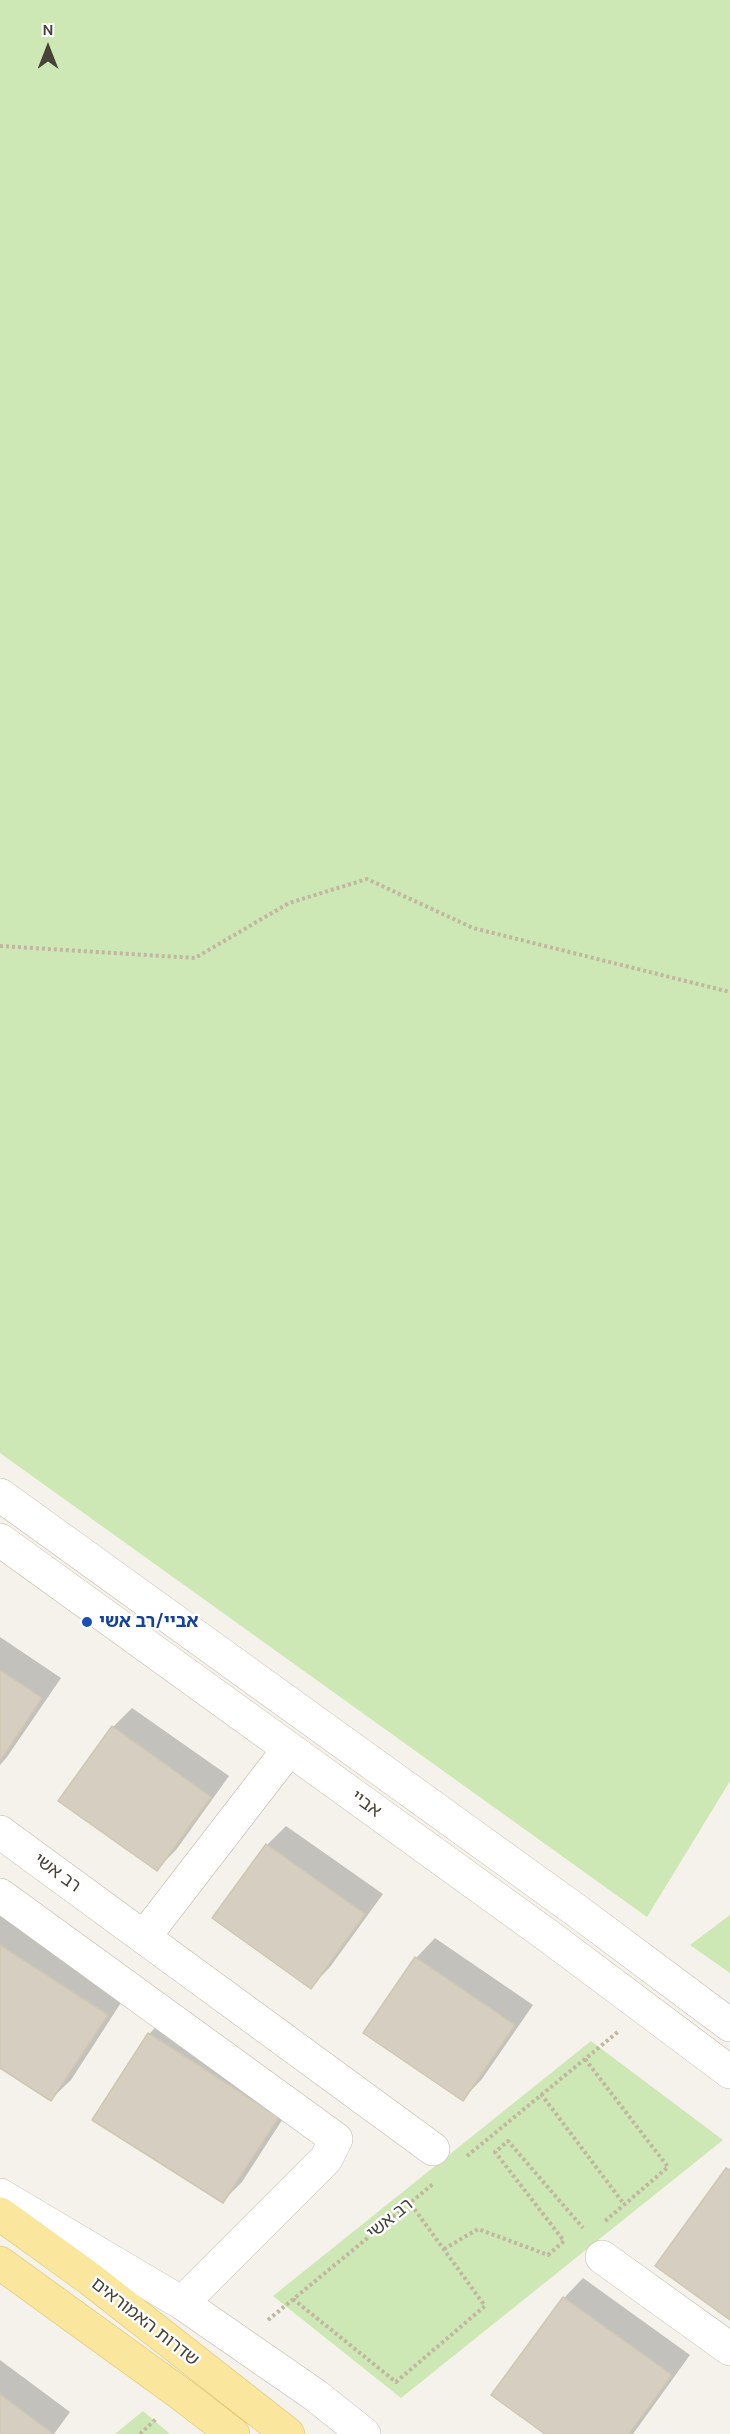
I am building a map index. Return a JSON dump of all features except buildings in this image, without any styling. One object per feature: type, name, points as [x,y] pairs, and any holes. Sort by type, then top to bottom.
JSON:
[{"type":"main road","name":"שדרות האמוראים","points":[[0,2214],[99,2286],[288,2434]]},
{"type":"main road","name":"שדרות האמוראים","points":[[0,2263],[181,2394],[232,2434]]},
{"type":"street","name":"אביי","points":[[0,1495],[567,1904],[730,2025]]},
{"type":"street","name":"אביי","points":[[0,1540],[551,1938],[730,2072]]},
{"type":"street","points":[[144,1937],[289,1749]]},
{"type":"street","name":"רב אשי","points":[[0,1832],[432,2149]]},
{"type":"street","points":[[0,1895],[336,2139],[326,2159],[182,2304]]},
{"type":"street","points":[[0,2195],[182,2304],[315,2395],[364,2434]]},
{"type":"street","points":[[596,2240],[730,2349]]},
{"type":"path","points":[[0,945],[195,958],[289,903],[367,879],[472,928],[730,992]]},
{"type":"path","points":[[463,2159],[645,2009]]},
{"type":"path","points":[[444,2249],[478,2229],[548,2255],[564,2241],[495,2152],[507,2141],[596,2240],[625,2204],[668,2167],[585,2059]]},
{"type":"path","points":[[542,2094],[625,2204]]},
{"type":"path","name":"רב אשי","points":[[240,2343],[436,2181]]},
{"type":"path","points":[[293,2299],[396,2382],[485,2306],[410,2203]]},
{"type":"path","points":[[140,2434],[181,2394]]},
{"type":"green space","points":[[0,0],[730,0],[730,1781],[647,1917],[0,1453]]},
{"type":"green space","points":[[730,1915],[730,1973],[690,1945]]},
{"type":"green space","points":[[591,2041],[723,2140],[401,2398],[273,2296]]},
{"type":"green space","points":[[143,2411],[170,2434],[115,2434]]},
{"type":"place","name":"אביי/רב אשי","points":[[87,1622]]}]
